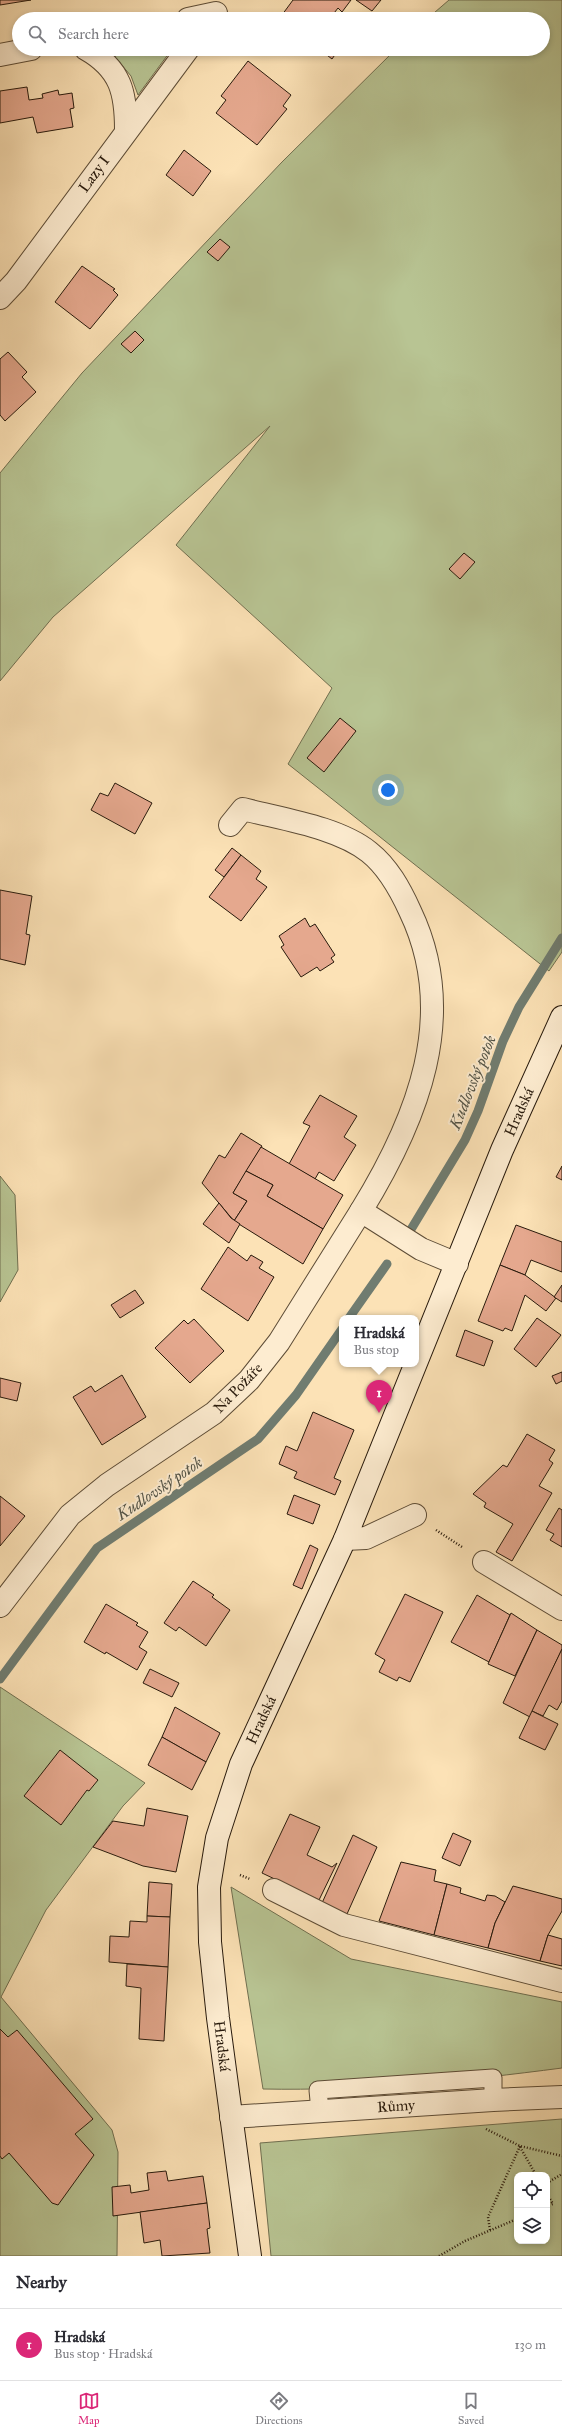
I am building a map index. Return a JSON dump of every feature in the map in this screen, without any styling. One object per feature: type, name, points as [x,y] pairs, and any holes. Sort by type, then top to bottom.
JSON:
[{"type":"street","points":[[0,55],[12,53]]},
{"type":"street","points":[[98,56],[114,73],[123,90],[126,130]]},
{"type":"street","name":"Lazy I","points":[[0,298],[16,281],[126,130],[183,56]]},
{"type":"street","name":"Na Požáře","points":[[0,1606],[70,1515],[107,1485],[214,1413],[249,1380],[279,1342],[361,1211],[398,1147],[425,1073],[431,1039],[431,979],[426,954],[415,922],[400,891],[386,869],[369,852],[349,840],[328,832],[243,809],[230,825]]},
{"type":"street","name":"Hradská","points":[[419,1357],[502,1150],[562,1018]]},
{"type":"street","points":[[361,1211],[421,1249],[457,1264]]},
{"type":"street","name":"Hradská","points":[[250,2256],[231,2117],[210,1942],[209,1887],[212,1862],[223,1813],[241,1764],[345,1539],[415,1367]]},
{"type":"street","points":[[345,1539],[366,1538],[415,1516]]},
{"type":"street","points":[[484,1562],[562,1609]]},
{"type":"street","points":[[274,1890],[344,1925],[562,1981]]},
{"type":"street","name":"Růmy","points":[[231,2117],[562,2097]]},
{"type":"path","points":[[415,1516],[484,1562]]},
{"type":"path","points":[[212,1862],[274,1890]]},
{"type":"path","points":[[520,2146],[562,2156]]},
{"type":"path","points":[[520,2146],[534,2172]]},
{"type":"path","points":[[490,2230],[488,2217],[520,2146]]},
{"type":"path","points":[[550,2181],[562,2174]]},
{"type":"path","points":[[439,2256],[465,2241],[514,2220]]},
{"type":"green space","points":[[449,0],[562,0],[562,952],[549,971],[288,764],[332,688],[176,545],[270,426],[53,617],[0,681],[0,473],[82,373],[282,162],[389,56],[550,56],[550,12],[435,12]]},
{"type":"green space","points":[[167,56],[138,95],[131,76],[115,57]]},
{"type":"green space","points":[[0,1176],[15,1195],[18,1270],[0,1302]]},
{"type":"green space","points":[[0,1687],[145,1783],[123,1806],[46,1910],[1,1997],[112,2130],[118,2152],[117,2256],[0,2256]]},
{"type":"green space","points":[[231,1887],[351,1959],[562,2002],[562,2068],[450,2081],[375,2087],[263,2089]]},
{"type":"green space","points":[[562,2119],[562,2256],[271,2256],[260,2143]]},
{"type":"building","points":[[0,0],[31,0],[0,5]]},
{"type":"building","points":[[293,0],[351,0],[342,12],[338,8],[335,12],[284,12]]},
{"type":"building","points":[[356,0],[381,0],[372,11]]},
{"type":"building","points":[[248,61],[291,95],[283,106],[287,109],[257,145],[216,113],[226,100],[221,96]]},
{"type":"building","points":[[27,87],[29,100],[43,98],[42,94],[58,90],[59,95],[72,93],[74,108],[70,109],[73,127],[37,133],[33,117],[0,123],[0,91]]},
{"type":"building","points":[[184,150],[211,171],[193,196],[166,175]]},
{"type":"building","points":[[220,239],[230,247],[218,261],[207,252]]},
{"type":"building","points":[[82,266],[115,289],[113,290],[118,295],[90,329],[55,302]]},
{"type":"building","points":[[135,331],[144,340],[131,353],[121,344]]},
{"type":"building","points":[[8,352],[27,372],[22,377],[36,392],[5,421],[0,415],[0,359]]},
{"type":"building","points":[[464,553],[475,562],[460,579],[449,569]]},
{"type":"building","points":[[340,718],[356,731],[324,772],[307,758]]},
{"type":"building","points":[[115,783],[152,803],[135,834],[91,810],[100,793],[108,796]]},
{"type":"building","points":[[232,848],[241,855],[224,877],[215,870]]},
{"type":"building","points":[[241,855],[261,871],[256,879],[267,887],[241,921],[209,897]]},
{"type":"building","points":[[0,890],[32,896],[26,934],[30,935],[25,965],[0,959]]},
{"type":"building","points":[[305,918],[310,927],[315,924],[335,955],[331,958],[334,962],[320,971],[317,967],[301,977],[281,947],[284,945],[279,936]]},
{"type":"building","points":[[320,1095],[357,1116],[344,1137],[356,1145],[334,1181],[319,1172],[315,1179],[289,1164],[310,1126],[303,1123]]},
{"type":"building","points":[[241,1133],[262,1146],[233,1193],[247,1201],[234,1221],[202,1183],[219,1155],[225,1158]]},
{"type":"building","points":[[261,1147],[343,1195],[323,1229],[267,1196],[273,1185],[246,1171]]},
{"type":"building","points":[[562,1166],[562,1180],[556,1177]]},
{"type":"building","points":[[246,1171],[273,1185],[267,1196],[323,1229],[303,1264],[234,1221],[247,1201],[233,1193]]},
{"type":"building","points":[[219,1203],[231,1218],[240,1224],[229,1243],[203,1224]]},
{"type":"building","points":[[516,1225],[562,1242],[562,1272],[531,1260],[525,1275],[500,1265]]},
{"type":"building","points":[[228,1247],[247,1261],[251,1255],[263,1262],[259,1268],[274,1277],[248,1321],[201,1289]]},
{"type":"building","points":[[500,1265],[525,1275],[556,1298],[546,1311],[525,1295],[512,1331],[505,1328],[503,1331],[478,1321]]},
{"type":"building","points":[[562,1285],[562,1302],[554,1297]]},
{"type":"building","points":[[135,1290],[144,1303],[120,1318],[111,1305]]},
{"type":"building","points":[[537,1318],[561,1335],[536,1367],[514,1349]]},
{"type":"building","points":[[194,1319],[224,1351],[190,1383],[155,1348],[184,1320],[188,1324]]},
{"type":"building","points":[[465,1330],[493,1341],[484,1366],[456,1356]]},
{"type":"building","points":[[562,1372],[562,1381],[556,1384],[552,1376]]},
{"type":"building","points":[[122,1375],[146,1417],[102,1445],[73,1397],[91,1386],[95,1392]]},
{"type":"building","points":[[0,1378],[21,1383],[17,1401],[0,1397]]},
{"type":"building","points":[[313,1412],[354,1430],[334,1478],[341,1481],[335,1495],[294,1478],[297,1472],[279,1464],[286,1446],[297,1451]]},
{"type":"building","points":[[527,1434],[555,1450],[549,1460],[553,1463],[539,1486],[552,1493],[512,1561],[496,1552],[513,1524],[484,1507],[486,1503],[473,1494],[503,1465],[507,1467]]},
{"type":"building","points":[[294,1495],[320,1505],[313,1524],[287,1514]]},
{"type":"building","points":[[0,1496],[25,1516],[0,1546]]},
{"type":"building","points":[[559,1508],[562,1510],[562,1547],[550,1540],[554,1534],[546,1530]]},
{"type":"building","points":[[310,1545],[318,1549],[302,1589],[293,1585]]},
{"type":"building","points":[[193,1581],[214,1595],[212,1597],[230,1610],[206,1646],[179,1627],[176,1631],[164,1623]]},
{"type":"building","points":[[405,1594],[443,1612],[410,1682],[399,1677],[397,1681],[379,1672],[385,1660],[375,1654]]},
{"type":"building","points":[[477,1595],[510,1615],[489,1662],[451,1642]]},
{"type":"building","points":[[106,1604],[138,1623],[136,1625],[148,1632],[139,1647],[147,1652],[137,1670],[106,1652],[105,1654],[84,1642]]},
{"type":"building","points":[[511,1613],[537,1630],[515,1676],[488,1664]]},
{"type":"building","points":[[537,1630],[562,1645],[562,1649],[530,1717],[503,1703]]},
{"type":"building","points":[[562,1649],[562,1701],[557,1710],[549,1705],[543,1716],[532,1711]]},
{"type":"building","points":[[150,1669],[179,1683],[172,1697],[143,1683]]},
{"type":"building","points":[[175,1707],[220,1733],[206,1762],[162,1737]]},
{"type":"building","points":[[532,1711],[558,1724],[545,1750],[519,1738]]},
{"type":"building","points":[[162,1737],[206,1762],[192,1790],[148,1765]]},
{"type":"building","points":[[60,1750],[98,1780],[89,1791],[87,1790],[61,1825],[24,1796]]},
{"type":"building","points":[[147,1808],[188,1816],[176,1872],[143,1866],[93,1847],[113,1821],[144,1826]]},
{"type":"building","points":[[290,1814],[320,1827],[307,1855],[332,1867],[337,1863],[319,1900],[262,1873]]},
{"type":"building","points":[[453,1833],[471,1841],[460,1866],[442,1858]]},
{"type":"building","points":[[353,1835],[377,1847],[347,1914],[322,1903]]},
{"type":"building","points":[[401,1862],[436,1870],[434,1881],[447,1884],[434,1935],[379,1921]]},
{"type":"building","points":[[149,1882],[172,1884],[170,1917],[147,1916]]},
{"type":"building","points":[[447,1884],[461,1888],[460,1893],[485,1901],[487,1895],[495,1896],[505,1902],[495,1923],[488,1948],[434,1935]]},
{"type":"building","points":[[513,1886],[562,1899],[562,1911],[548,1935],[540,1961],[488,1948],[495,1923]]},
{"type":"building","points":[[147,1916],[170,1917],[168,1967],[109,1962],[110,1936],[129,1937],[130,1921],[147,1922]]},
{"type":"building","points":[[548,1935],[562,1939],[562,1966],[540,1961]]},
{"type":"building","points":[[127,1964],[168,1967],[164,2041],[139,2039],[141,1988],[126,1986]]},
{"type":"building","points":[[0,2029],[8,2037],[17,2030],[93,2119],[75,2134],[94,2155],[58,2205],[52,2203],[9,2153],[2,2159],[0,2156]]},
{"type":"building","points":[[166,2171],[168,2181],[203,2176],[207,2203],[113,2216],[112,2187],[130,2185],[131,2193],[149,2190],[147,2173]]},
{"type":"building","points":[[207,2203],[210,2228],[207,2229],[210,2253],[162,2256],[160,2240],[144,2243],[140,2212]]},
{"type":"waterway","name":"Kudlovský potok","points":[[407,1236],[465,1140],[478,1111],[503,1041],[519,1007],[562,938]]},
{"type":"waterway","name":"Kudlovský potok","points":[[351,1315],[387,1264]]},
{"type":"waterway","name":"Kudlovský potok","points":[[0,1679],[97,1548],[258,1439],[296,1395],[339,1333]]},
{"type":"place","name":"Hradská","points":[[379,1413]]}]
